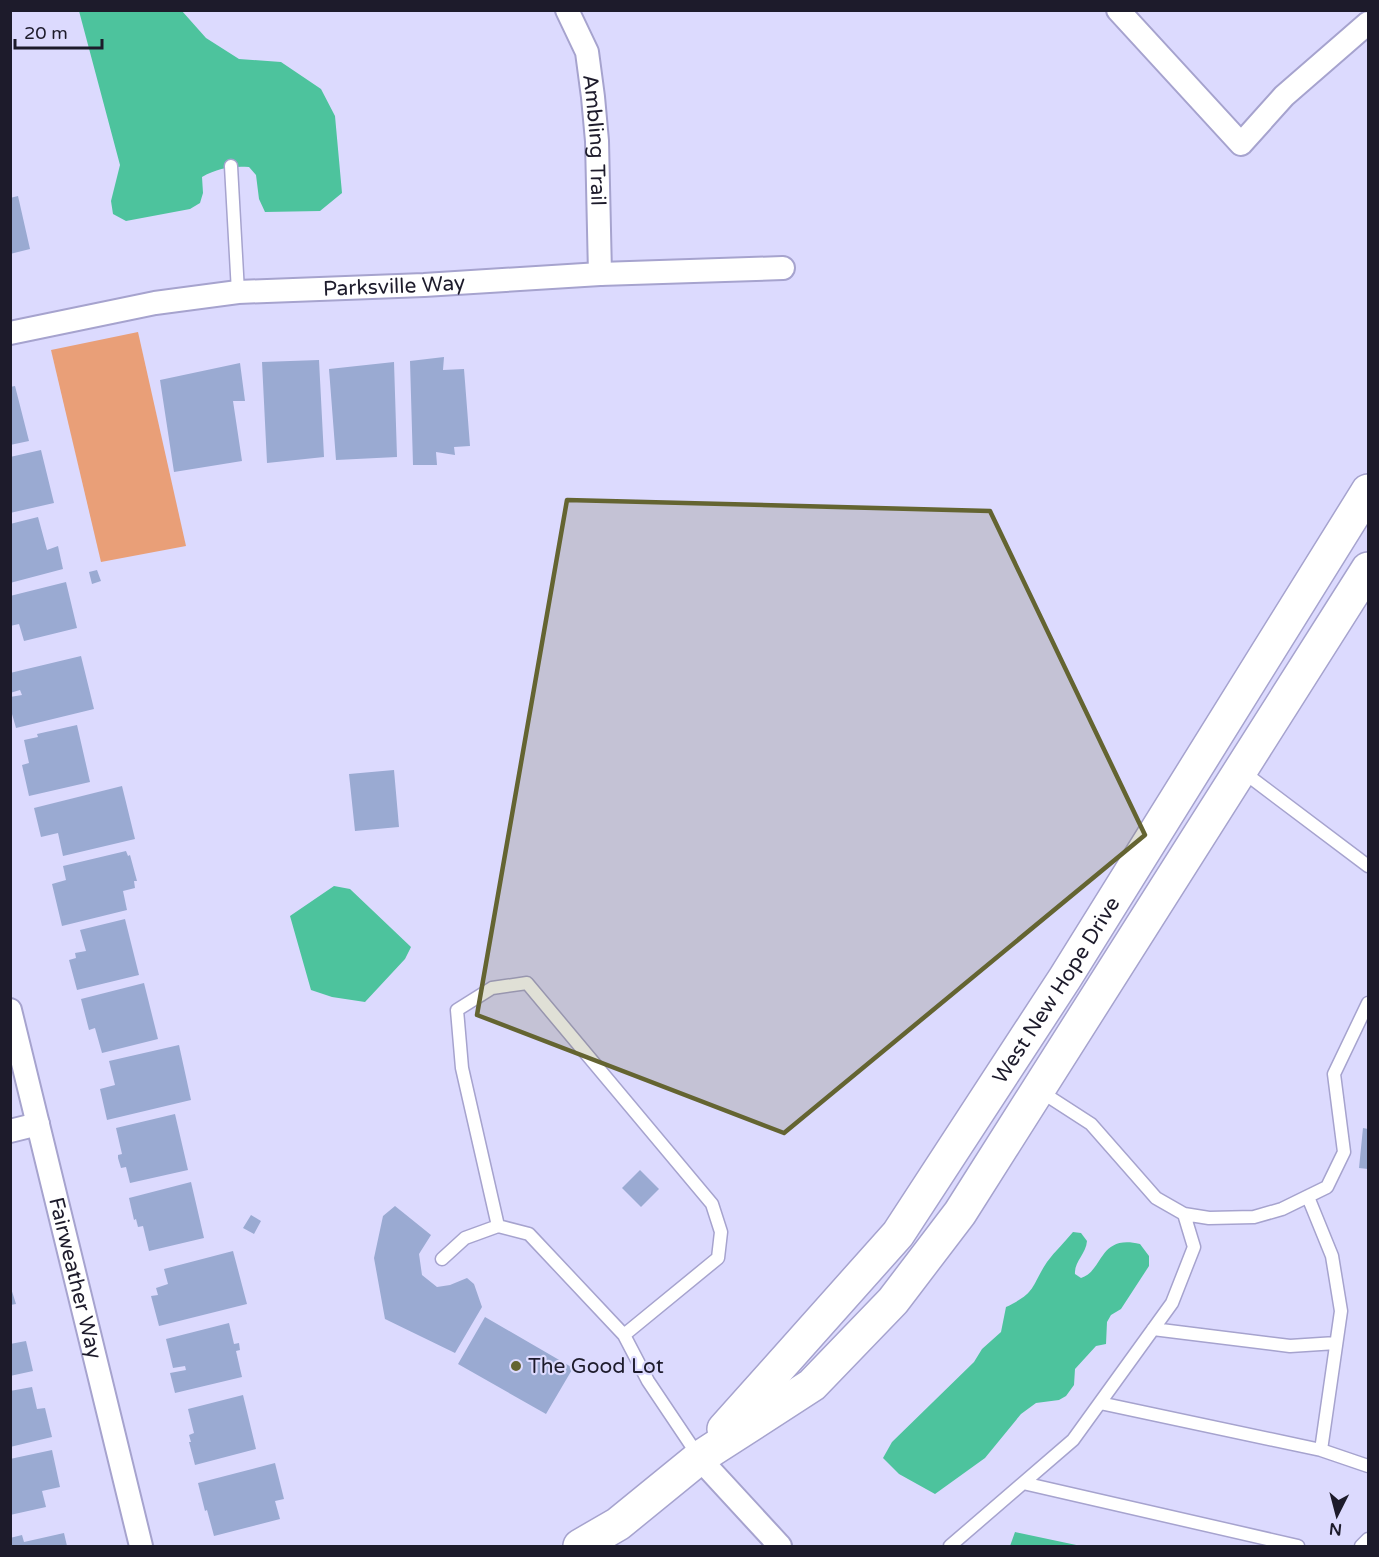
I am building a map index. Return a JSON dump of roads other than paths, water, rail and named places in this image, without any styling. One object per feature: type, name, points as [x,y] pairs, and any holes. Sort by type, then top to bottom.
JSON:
[{"type":"main road","name":"West New Hope Drive","points":[[699,1458],[898,1234],[1065,978],[1368,491]]},
{"type":"main road","name":"West New Hope Drive","points":[[580,1546],[618,1524],[699,1458],[812,1385],[893,1301],[960,1213],[1368,569]]},
{"type":"street","name":"Ambling Trail","points":[[567,10],[587,52],[593,97],[597,141],[600,274]]},
{"type":"street","points":[[1118,10],[1241,144],[1284,96],[1368,23]]},
{"type":"street","name":"Parksville Way","points":[[10,333],[155,303],[238,292],[424,285],[600,274],[783,268]]},
{"type":"street","name":"Fairweather Way","points":[[10,1010],[141,1546]]},
{"type":"street","points":[[10,1131],[38,1124]]},
{"type":"street","points":[[699,1458],[780,1546]]},
{"type":"lane","points":[[231,166],[238,292]]},
{"type":"lane","points":[[1242,771],[1368,866]]},
{"type":"lane","points":[[498,1226],[462,1068],[457,1010],[492,988],[527,983],[712,1204],[721,1232],[718,1258],[624,1335]]},
{"type":"lane","points":[[1039,1091],[1090,1124],[1156,1198],[1185,1214],[1209,1218],[1254,1217],[1282,1209],[1327,1187],[1344,1152],[1334,1074],[1368,1003]]},
{"type":"lane","points":[[1308,1197],[1332,1256],[1341,1311],[1321,1450]]},
{"type":"lane","points":[[950,1546],[1073,1440],[1172,1303],[1194,1247],[1185,1214]]},
{"type":"lane","points":[[442,1259],[465,1238],[498,1226],[529,1234],[624,1335],[648,1381],[699,1458]]},
{"type":"lane","points":[[1153,1329],[1290,1346],[1336,1343]]},
{"type":"lane","points":[[1100,1403],[1321,1450],[1368,1466]]},
{"type":"lane","points":[[1023,1483],[1298,1546]]},
{"type":"lane","points":[[1361,1546],[1368,1539]]},
{"type":"place","name":"The Good Lot","points":[[516,1366]]}]
